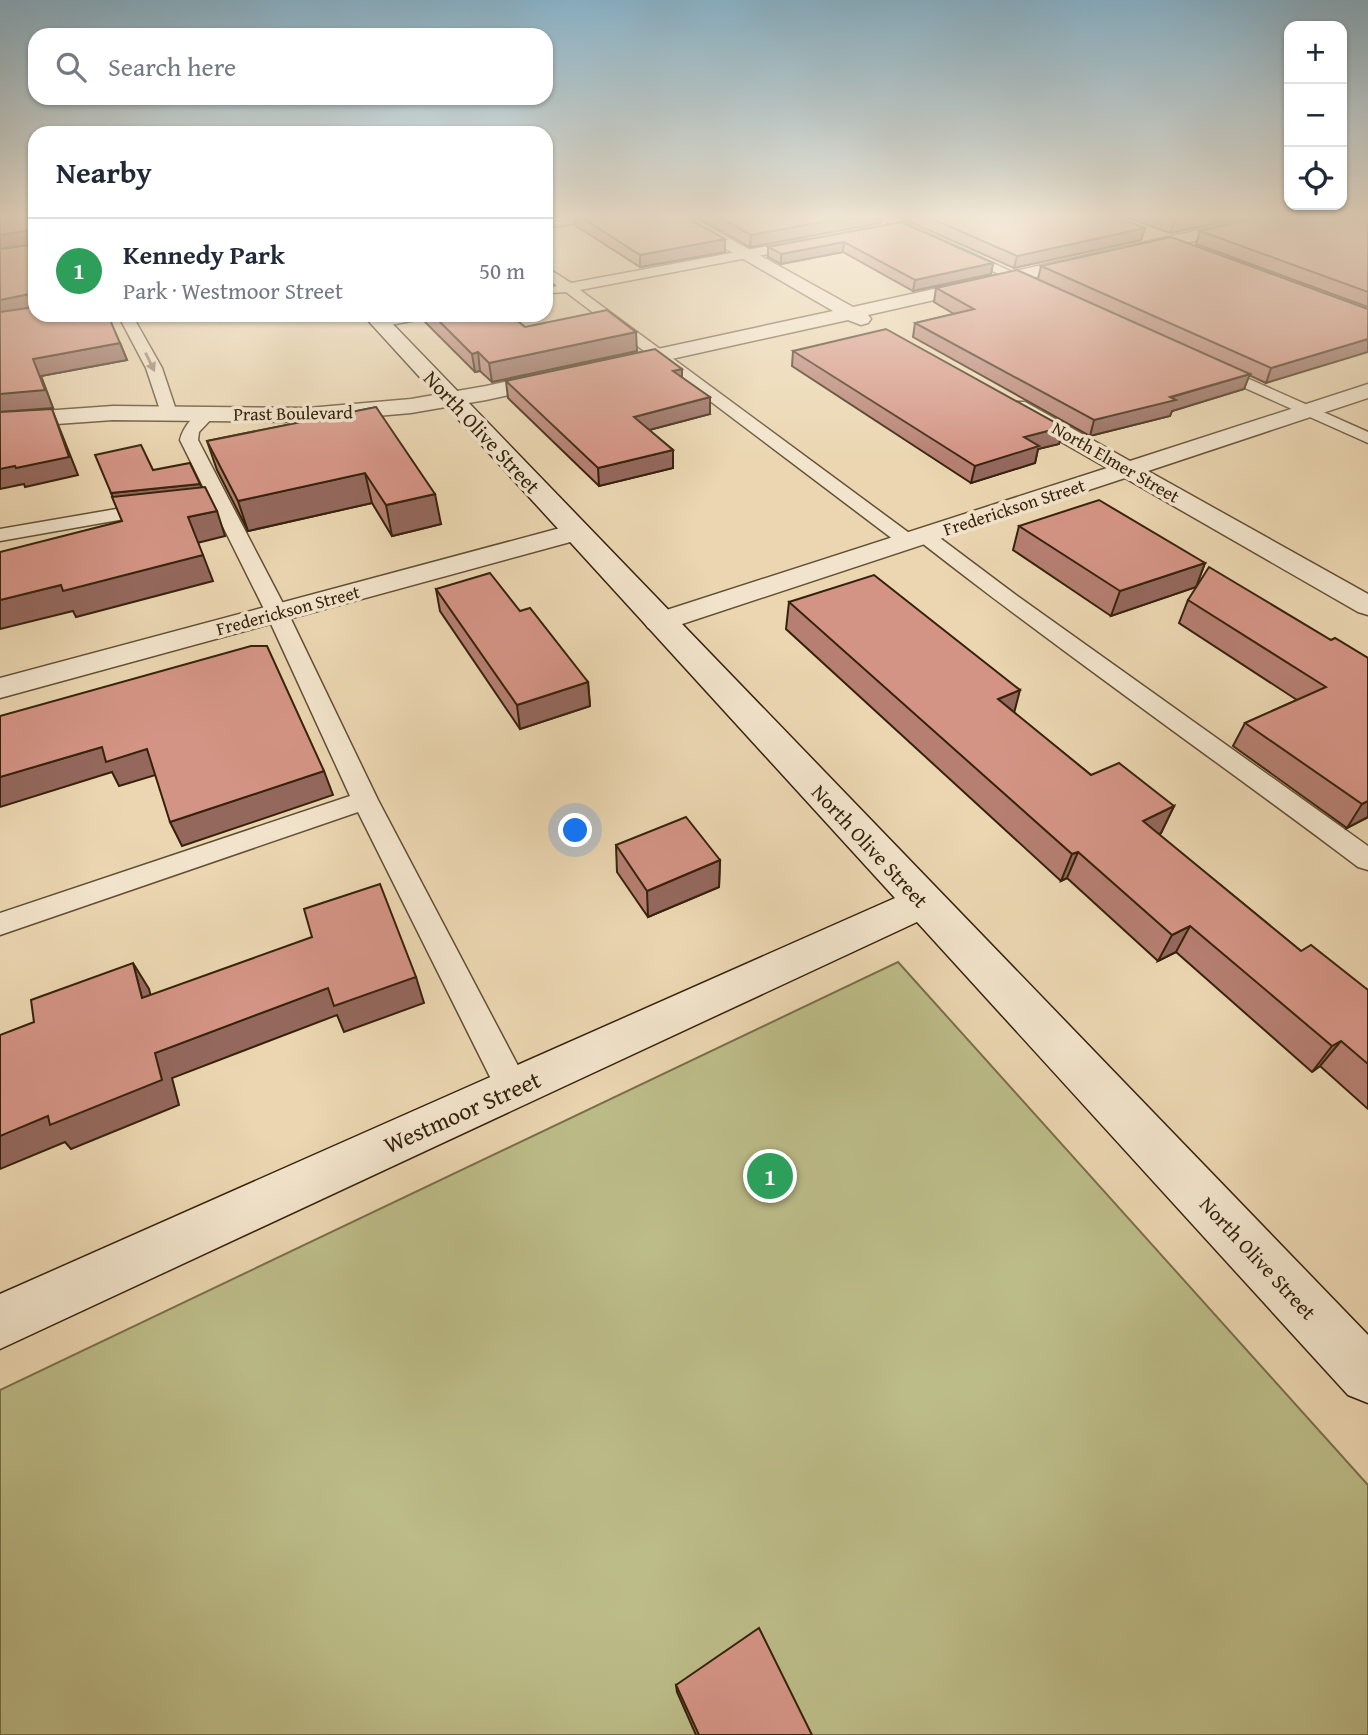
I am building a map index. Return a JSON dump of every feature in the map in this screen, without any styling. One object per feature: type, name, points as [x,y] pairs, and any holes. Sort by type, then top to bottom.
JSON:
[{"type":"street","points":[[824,298],[876,327]]},
{"type":"street","name":"Prast Boulevard","points":[[0,421],[73,415],[169,413],[308,415],[360,412],[453,400],[917,298]]},
{"type":"street","name":"North Olive Street","points":[[380,322],[1368,1375]]},
{"type":"street","name":"Frederickson Street","points":[[659,622],[1368,391]]},
{"type":"street","name":"North Elmer Street","points":[[997,395],[1368,606]]},
{"type":"street","name":"Frederickson Street","points":[[0,688],[575,531]]},
{"type":"street","name":"Westmoor Street","points":[[0,1322],[923,902]]},
{"type":"lane","points":[[582,298],[1368,860]]},
{"type":"lane","points":[[129,322],[154,368],[169,413]]},
{"type":"lane","points":[[1197,360],[1368,439]]},
{"type":"lane","points":[[208,414],[191,431],[189,440],[277,613],[365,800],[513,1089]]},
{"type":"lane","points":[[199,505],[223,503]]},
{"type":"lane","points":[[0,535],[133,511],[175,507]]},
{"type":"lane","points":[[0,925],[365,800]]},
{"type":"green space","points":[[898,962],[1368,1485],[1368,1735],[0,1735],[0,1390]]},
{"type":"building","points":[[954,298],[1080,298],[1250,374],[1170,397],[1176,400],[1094,420],[915,323],[974,309]]},
{"type":"building","points":[[1113,298],[1338,298],[1368,309],[1368,339],[1271,368]]},
{"type":"building","points":[[28,308],[28,322],[111,322],[120,343],[33,359],[45,390],[0,394],[0,312]]},
{"type":"building","points":[[607,310],[636,332],[489,363],[478,352],[472,354],[440,322],[519,322],[525,327]]},
{"type":"building","points":[[886,329],[1063,427],[1024,437],[1039,446],[975,466],[793,351]]},
{"type":"building","points":[[655,349],[682,369],[673,371],[710,397],[634,417],[673,450],[598,468],[506,381]]},
{"type":"building","points":[[376,407],[435,494],[386,505],[365,473],[238,501],[207,441]]},
{"type":"building","points":[[52,409],[69,457],[0,469],[0,412]]},
{"type":"building","points":[[141,445],[153,470],[190,463],[200,484],[111,493],[95,455]]},
{"type":"building","points":[[205,487],[217,511],[188,517],[203,555],[63,591],[61,585],[0,600],[0,552],[122,521],[112,497]]},
{"type":"building","points":[[1099,500],[1205,563],[1120,591],[1019,526]]},
{"type":"building","points":[[1209,567],[1331,640],[1335,638],[1368,658],[1368,801],[1362,804],[1245,723],[1326,687],[1188,600]]},
{"type":"building","points":[[490,573],[520,611],[530,608],[588,682],[517,705],[436,589]]},
{"type":"building","points":[[874,575],[1020,690],[998,699],[1091,775],[1119,763],[1174,806],[1143,821],[1301,951],[1311,945],[1368,990],[1368,1064],[1341,1041],[1332,1046],[1190,926],[1172,935],[1078,852],[1072,854],[789,602]]},
{"type":"building","points":[[251,646],[267,646],[324,771],[170,822],[147,749],[106,762],[102,747],[0,777],[0,716]]},
{"type":"building","points":[[686,817],[720,860],[647,891],[616,845]]},
{"type":"building","points":[[380,884],[416,977],[334,1006],[328,988],[155,1053],[162,1080],[50,1125],[48,1116],[0,1136],[0,1035],[34,1022],[31,1000],[133,963],[142,998],[312,937],[304,909]]},
{"type":"building","points":[[759,1628],[812,1735],[699,1735],[676,1685]]},
{"type":"place","name":"Kennedy Park","points":[[770,1176]]}]
